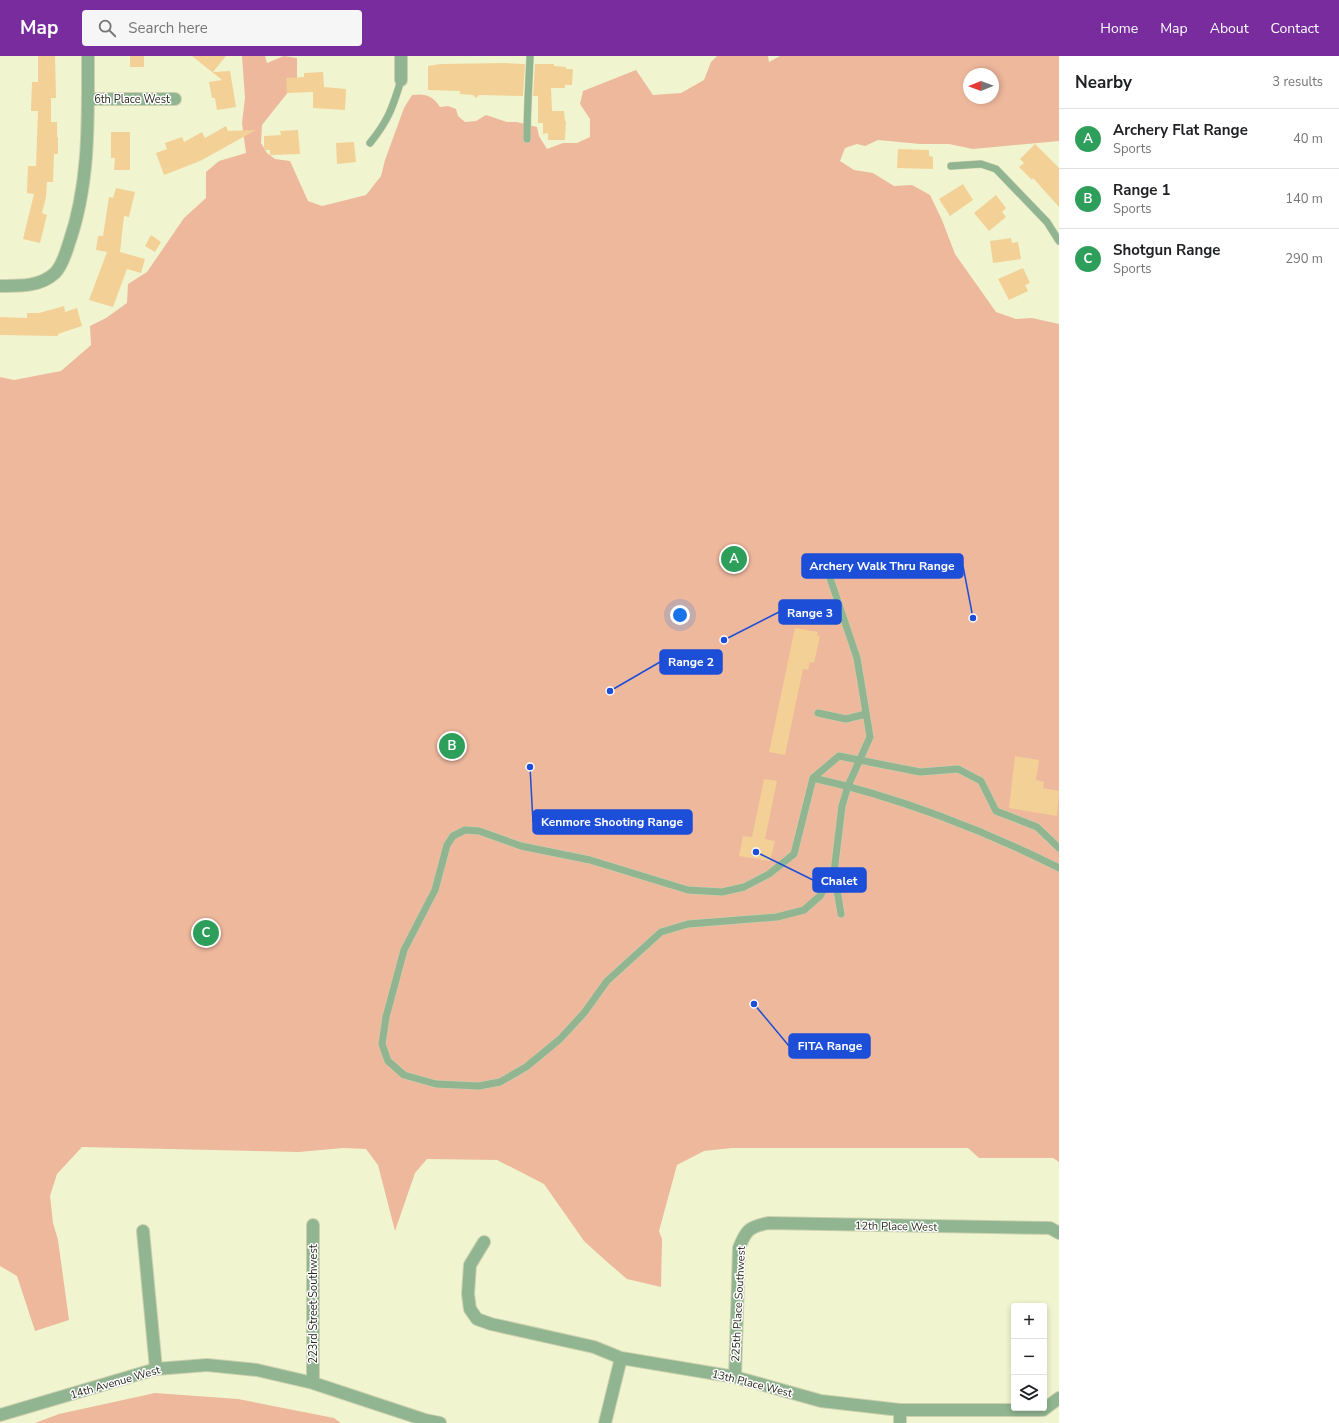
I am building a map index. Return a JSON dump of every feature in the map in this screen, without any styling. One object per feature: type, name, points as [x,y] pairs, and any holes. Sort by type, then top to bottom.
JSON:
[{"type":"street","points":[[0,286],[25,285],[41,282],[56,273],[66,255],[76,226],[85,173],[88,56]]},
{"type":"street","points":[[401,56],[401,80]]},
{"type":"street","name":"6th Place West","points":[[88,99],[175,99]]},
{"type":"street","name":"12th Place West","points":[[745,1233],[756,1226],[768,1223],[1054,1231]]},
{"type":"street","name":"223rd Street Southwest","points":[[313,1225],[313,1383]]},
{"type":"street","points":[[143,1231],[156,1369]]},
{"type":"street","name":"225th Place Southwest","points":[[735,1376],[739,1248],[745,1233]]},
{"type":"street","name":"13th Place West","points":[[484,1242],[470,1265],[468,1294],[470,1309],[477,1319],[491,1324],[594,1348],[621,1358],[735,1376],[821,1401],[900,1410],[1043,1410],[1059,1398]]},
{"type":"street","points":[[605,1423],[621,1358]]},
{"type":"street","name":"14th Avenue West","points":[[0,1415],[156,1369],[207,1365],[257,1370],[313,1383],[425,1420],[440,1423]]},
{"type":"street","points":[[900,1410],[900,1423]]},
{"type":"lane","points":[[527,138],[527,97],[529,87],[530,56]]},
{"type":"lane","points":[[370,143],[385,124],[393,107],[401,80]]},
{"type":"lane","points":[[951,166],[982,164],[996,169],[1046,222],[1059,241]]},
{"type":"lane","points":[[830,578],[857,658],[870,738],[848,786],[842,806],[834,872],[841,914]]},
{"type":"lane","points":[[818,712],[846,719],[866,714]]},
{"type":"lane","points":[[834,872],[820,896],[804,910],[777,917],[688,924],[661,932],[607,981],[584,1013],[560,1039],[526,1067],[500,1082],[479,1086],[436,1084],[404,1075],[388,1061],[382,1044],[386,1017],[404,950],[435,890],[446,846],[454,836],[465,830],[479,831],[521,846],[590,860],[688,890],[722,892],[744,887],[769,874],[794,854],[813,778],[839,756],[920,772],[958,769],[981,781],[996,811],[1037,827],[1059,848]]},
{"type":"lane","points":[[813,778],[864,790],[987,835],[1059,868]]},
{"type":"shaded area","points":[[242,56],[265,56],[267,63],[284,56],[297,58],[297,81],[262,125],[261,143],[267,153],[275,159],[290,161],[308,201],[322,206],[366,195],[381,176],[385,160],[404,108],[412,95],[421,94],[429,96],[435,100],[440,107],[448,106],[456,109],[458,116],[465,122],[476,121],[486,115],[507,122],[517,122],[537,127],[539,136],[547,149],[563,143],[577,143],[590,137],[590,119],[580,104],[583,91],[636,70],[653,95],[681,93],[704,80],[711,62],[717,56],[768,56],[769,62],[780,56],[1059,56],[1059,141],[973,149],[949,144],[920,144],[878,140],[865,146],[857,144],[845,148],[840,161],[854,170],[873,173],[894,186],[912,185],[930,195],[942,220],[955,254],[996,312],[1016,319],[1032,318],[1059,324],[1059,1162],[1053,1158],[979,1158],[968,1148],[732,1148],[704,1151],[677,1165],[659,1231],[662,1239],[661,1287],[627,1279],[584,1241],[544,1184],[497,1160],[427,1159],[415,1173],[395,1231],[378,1165],[366,1149],[343,1148],[299,1152],[82,1147],[57,1174],[50,1196],[53,1223],[58,1240],[69,1320],[35,1331],[17,1276],[0,1266],[0,377],[14,380],[61,371],[91,345],[90,326],[106,318],[127,303],[128,284],[147,272],[184,218],[206,198],[206,172],[219,161],[246,153],[242,123],[245,98]]},
{"type":"shaded area","points":[[155,1393],[238,1399],[334,1418],[341,1423],[35,1423],[59,1414]]},
{"type":"building","points":[[38,56],[55,56],[56,98],[51,98],[51,122],[57,122],[58,137],[58,154],[54,154],[53,182],[47,182],[46,197],[42,213],[47,215],[40,243],[23,239],[34,194],[27,193],[28,166],[36,166],[38,111],[31,111],[32,82],[38,82]]},
{"type":"building","points":[[130,56],[144,56],[144,67],[130,67]]},
{"type":"building","points":[[192,56],[226,56],[213,72],[230,71],[236,107],[217,110],[215,98],[212,98],[209,82],[222,80]]},
{"type":"building","points":[[440,64],[525,64],[523,96],[479,95],[476,98],[473,95],[460,94],[460,91],[428,90],[428,66]]},
{"type":"building","points":[[535,64],[554,64],[554,66],[573,69],[572,85],[565,85],[565,88],[551,88],[552,111],[564,111],[566,121],[565,140],[548,140],[548,133],[543,134],[543,123],[538,123],[538,96],[533,96]]},
{"type":"building","points":[[323,72],[324,87],[346,89],[345,110],[313,108],[313,92],[287,93],[286,78],[304,77],[304,73]]},
{"type":"building","points":[[226,126],[228,131],[256,130],[200,161],[164,175],[156,153],[167,149],[165,143],[182,137],[184,142],[202,132],[205,138]]},
{"type":"building","points":[[298,130],[300,154],[270,155],[270,150],[264,150],[264,136],[281,135],[280,131]]},
{"type":"building","points":[[111,132],[130,132],[130,170],[114,170],[115,158],[111,158]]},
{"type":"building","points":[[354,142],[356,162],[337,164],[336,143]]},
{"type":"building","points":[[1035,144],[1059,168],[1059,207],[1033,178],[1032,180],[1019,167],[1024,163],[1020,159]]},
{"type":"building","points":[[898,149],[929,150],[929,156],[933,157],[933,169],[897,168]]},
{"type":"building","points":[[963,184],[973,200],[950,216],[939,199]]},
{"type":"building","points":[[116,188],[135,192],[129,217],[124,216],[120,252],[145,259],[141,273],[127,269],[113,307],[89,300],[107,252],[96,250],[98,236],[103,236],[109,197],[113,198]]},
{"type":"building","points":[[996,195],[1006,208],[1002,212],[1006,217],[989,231],[974,213]]},
{"type":"building","points":[[151,235],[161,242],[155,252],[145,246]]},
{"type":"building","points":[[1011,238],[1012,243],[1018,242],[1021,259],[993,263],[990,241]]},
{"type":"building","points":[[1023,268],[1030,283],[1025,285],[1028,291],[1009,300],[998,279]]},
{"type":"building","points":[[64,306],[65,312],[77,308],[82,326],[58,334],[58,336],[0,335],[0,317],[27,318],[27,313],[39,313]]},
{"type":"building","points":[[795,628],[818,632],[817,636],[820,636],[814,663],[810,662],[808,670],[803,669],[785,755],[769,752]]},
{"type":"building","points":[[1015,756],[1039,760],[1036,780],[1044,782],[1043,788],[1059,791],[1057,816],[1009,808]]},
{"type":"building","points":[[764,779],[777,781],[765,839],[775,841],[770,861],[739,856],[743,836],[752,837]]},
{"type":"place","name":"Archery Flat Range","points":[[734,559]]},
{"type":"place","name":"Archery Walk Thru Range","points":[[973,618]]},
{"type":"place","name":"Range 3","points":[[724,640]]},
{"type":"place","name":"Range 2","points":[[610,691]]},
{"type":"place","name":"Range 1","points":[[452,746]]},
{"type":"place","name":"Kenmore Shooting Range","points":[[530,767]]},
{"type":"place","name":"Chalet","points":[[756,852]]},
{"type":"place","name":"Shotgun Range","points":[[206,933]]},
{"type":"place","name":"FITA Range","points":[[754,1004]]}]
